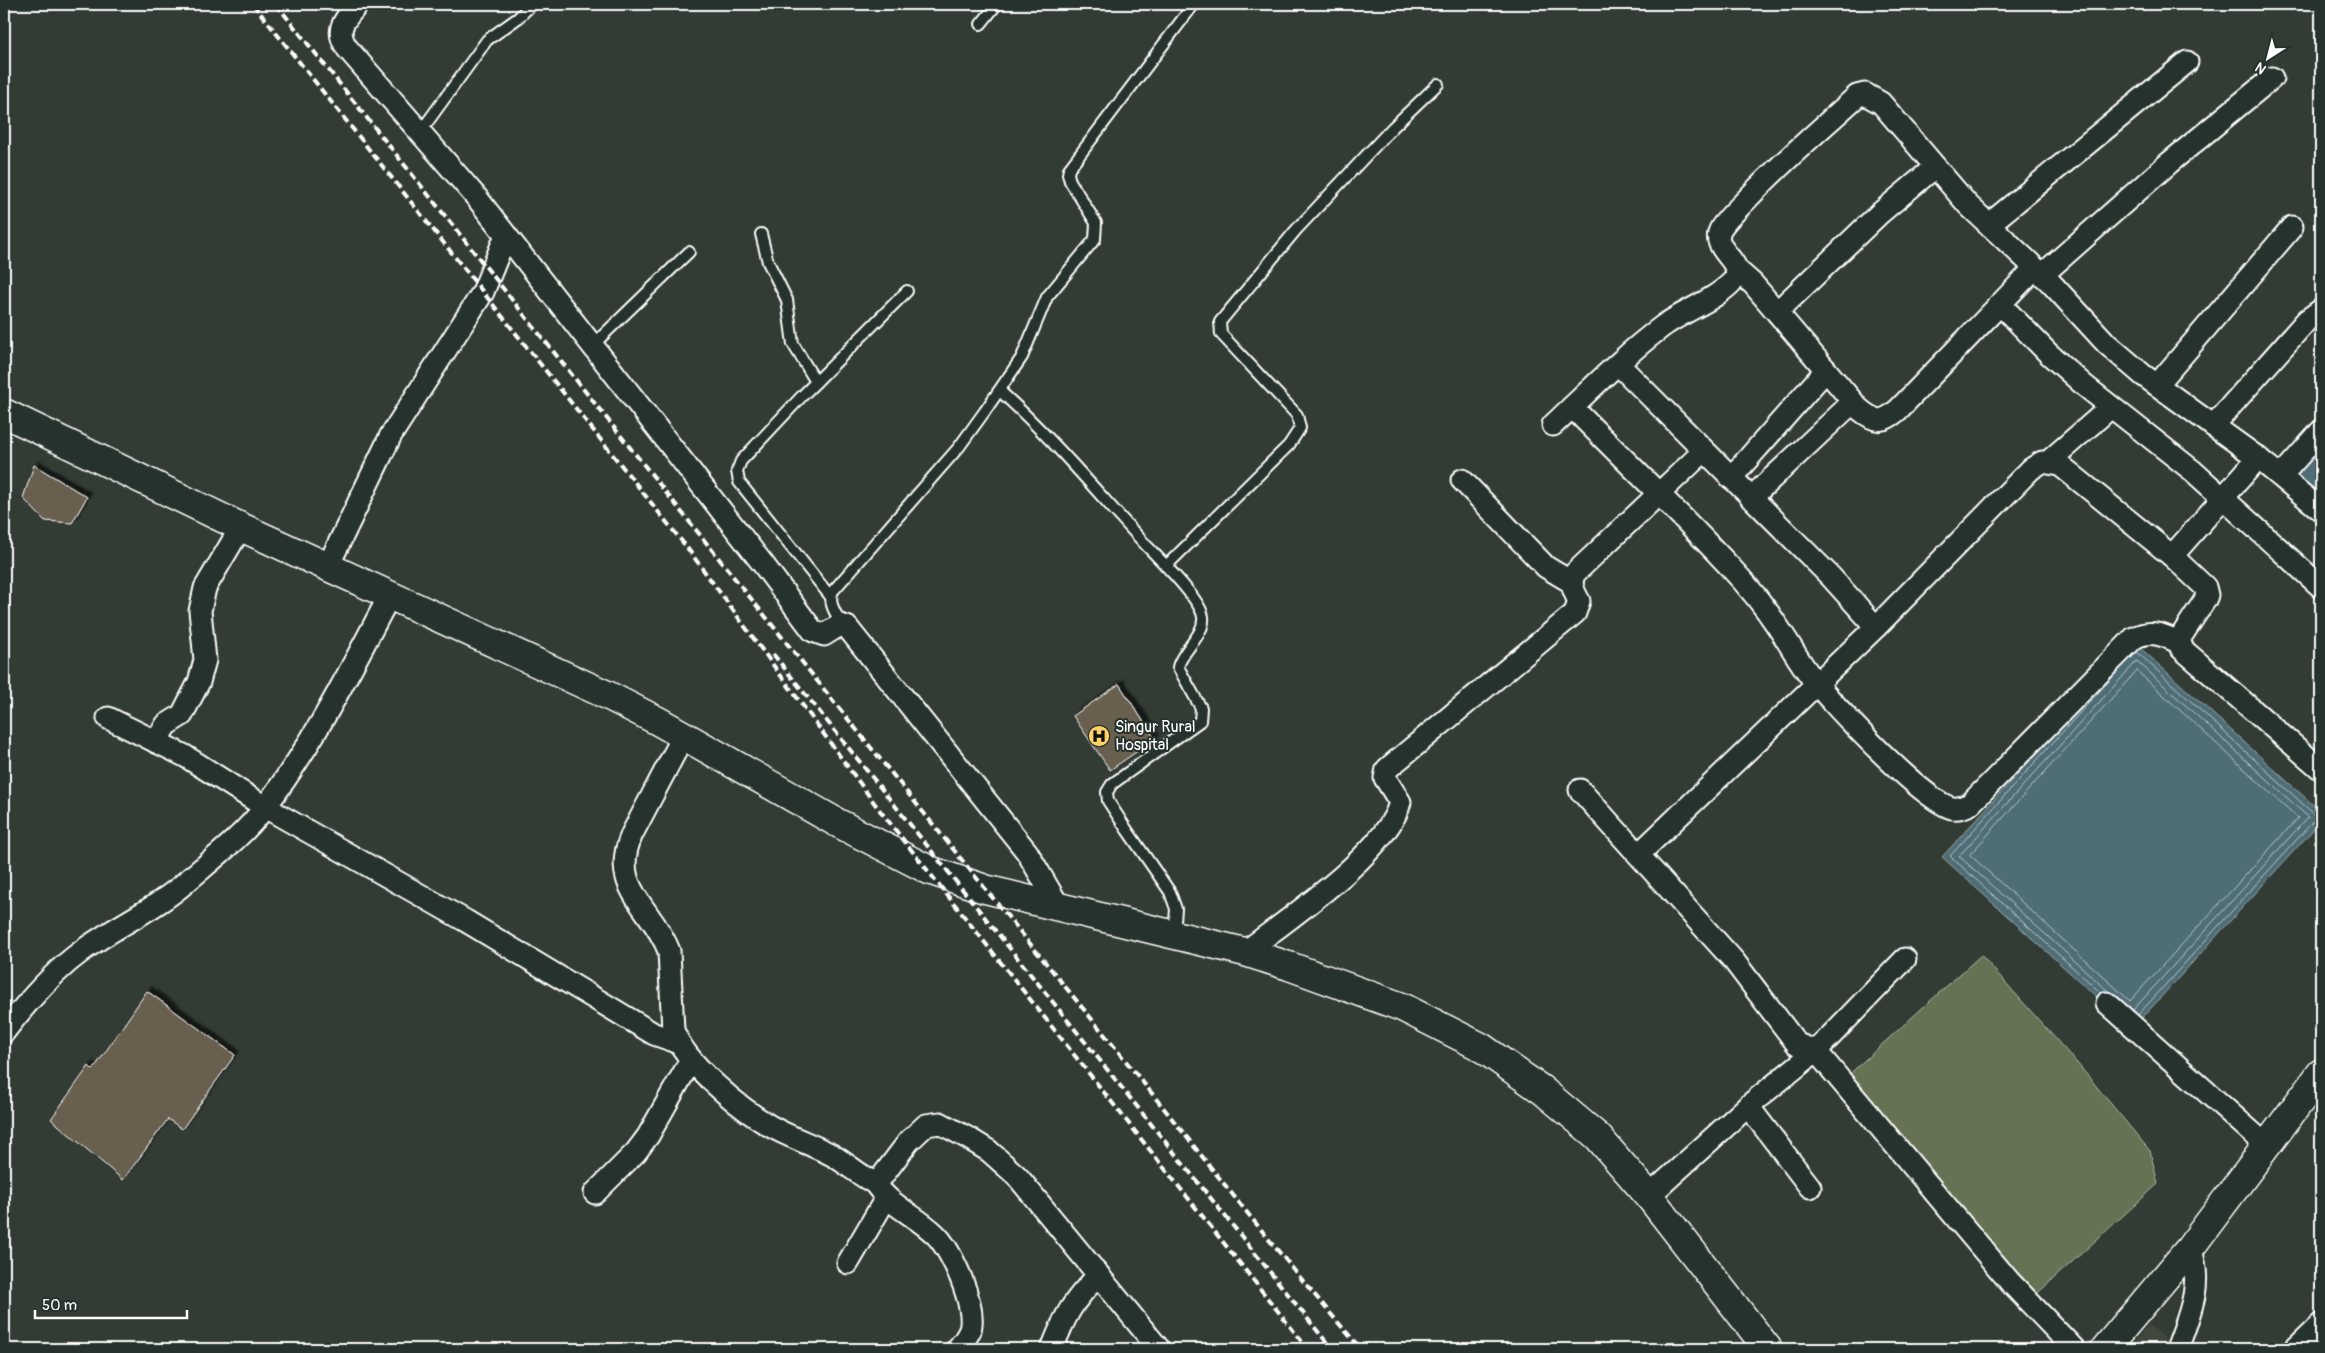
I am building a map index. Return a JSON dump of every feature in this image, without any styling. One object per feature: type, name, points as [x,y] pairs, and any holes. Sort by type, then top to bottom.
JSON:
[{"type":"main road","points":[[4,413],[241,527],[606,695],[684,735],[836,822],[928,870],[985,889],[1058,905],[1245,952],[1371,994],[1429,1019],[1481,1047],[1582,1121],[1649,1196],[1768,1349]]},
{"type":"main road","points":[[2105,1349],[2190,1248],[2266,1145],[2318,1084]]},
{"type":"street","points":[[358,4],[342,24],[340,30],[343,41],[421,131],[506,235],[763,564],[813,631],[824,635],[842,625],[847,627],[993,807],[1027,852],[1058,905]]},
{"type":"street","points":[[1988,225],[2187,62]]},
{"type":"street","points":[[2272,78],[2169,163],[2039,272],[2000,304],[1891,416],[1884,420],[1878,420],[1866,415],[1853,402],[1750,280],[1737,270],[1718,242],[1717,237],[1722,226],[1766,179],[1857,96],[1870,95],[1881,103],[1935,167],[1988,225],[2039,272],[2106,344],[2157,385],[2258,458],[2321,510]]},
{"type":"street","points":[[1777,312],[1879,214],[1935,167]]},
{"type":"street","points":[[2157,385],[2292,227]]},
{"type":"street","points":[[328,566],[391,435],[483,292],[506,235]]},
{"type":"street","points":[[1552,425],[1618,364],[1662,327],[1704,302],[1730,283],[1734,279],[1737,270]]},
{"type":"street","points":[[2000,304],[2048,353],[2111,407],[2224,497],[2321,587]]},
{"type":"street","points":[[2213,426],[2307,320],[2321,310]]},
{"type":"street","points":[[1618,364],[1831,577],[1876,627]]},
{"type":"street","points":[[1731,478],[1826,370]]},
{"type":"street","points":[[1752,498],[1853,402]]},
{"type":"street","points":[[1572,407],[1747,586],[1816,684],[1872,744],[1942,804],[1961,808],[1970,804],[2134,638],[2142,634],[2151,633],[2165,636],[2180,643]]},
{"type":"street","points":[[2048,462],[2111,407]]},
{"type":"street","points":[[2281,476],[2321,431]]},
{"type":"street","points":[[1571,582],[1575,573],[1704,451]]},
{"type":"street","points":[[2172,556],[2258,458]]},
{"type":"street","points":[[1639,854],[1876,627],[2036,464],[2048,462],[2060,465],[2172,556],[2205,587],[2207,596],[2180,638],[2184,651],[2321,769]]},
{"type":"street","points":[[1245,952],[1371,850],[1386,830],[1400,802],[1385,778],[1387,770],[1574,613],[1579,601],[1571,582],[1546,567],[1462,480]]},
{"type":"street","points":[[156,742],[166,725],[182,715],[199,682],[205,660],[200,611],[205,588],[241,527]]},
{"type":"street","points":[[4,1032],[58,971],[82,951],[166,899],[223,849],[265,807],[304,750],[338,692],[390,595]]},
{"type":"street","points":[[108,718],[208,770],[265,807],[466,921],[647,1030],[677,1042]]},
{"type":"street","points":[[684,735],[629,840],[624,867],[631,888],[665,940],[669,951],[673,1030],[677,1042],[691,1060],[726,1093],[760,1120],[831,1155],[936,1234],[954,1262],[965,1290],[971,1321],[966,1338],[957,1349]]},
{"type":"street","points":[[1580,790],[1734,961],[1797,1044],[1816,1051],[2010,1282],[2074,1349]]},
{"type":"street","points":[[1649,1196],[1748,1106],[1816,1051],[1905,959]]},
{"type":"street","points":[[2107,1003],[2266,1145]]},
{"type":"street","points":[[595,1193],[636,1152],[648,1136],[691,1060]]},
{"type":"street","points":[[1748,1106],[1810,1187]]},
{"type":"street","points":[[848,1263],[880,1190],[878,1182],[917,1132],[926,1125],[935,1122],[946,1126],[989,1151],[1017,1176],[1159,1349]]},
{"type":"street","points":[[2177,1349],[2196,1288],[2197,1268],[2190,1248]]},
{"type":"street","points":[[1052,1349],[1063,1320],[1073,1302],[1099,1275]]},
{"type":"street","points":[[2295,1349],[2321,1324]]},
{"type":"lane","points":[[421,131],[487,40],[518,18],[532,4]]},
{"type":"lane","points":[[980,24],[997,4]]},
{"type":"lane","points":[[830,596],[959,447],[1026,350],[1047,297],[1095,239],[1096,223],[1070,181],[1069,169],[1194,4]]},
{"type":"lane","points":[[1166,566],[1290,445],[1300,428],[1297,415],[1221,334],[1220,322],[1302,223],[1393,127],[1438,84]]},
{"type":"lane","points":[[762,234],[768,262],[786,300],[793,344],[816,382]]},
{"type":"lane","points":[[592,346],[689,252]]},
{"type":"lane","points":[[842,625],[830,596],[739,482],[736,472],[741,461],[906,291]]},
{"type":"lane","points":[[1000,390],[1051,438],[1166,566],[1203,615],[1202,626],[1183,655],[1178,667],[1201,708],[1202,717],[1196,725],[1112,784],[1108,788],[1106,796],[1126,830],[1170,892],[1176,909],[1174,935]]},
{"type":"shaded area","points":[[2149,1325],[2173,1346],[2172,1349],[2127,1349]]},
{"type":"green space","points":[[1981,955],[2077,1063],[2150,1151],[2158,1184],[2030,1300],[1835,1087]]},
{"type":"water","points":[[2321,444],[2321,503],[2292,479]]},
{"type":"water","points":[[2136,644],[2321,812],[2321,821],[2132,1029],[1942,857]]},
{"type":"building","points":[[34,465],[87,497],[72,523],[45,521],[23,498]]},
{"type":"building","points":[[1119,684],[1155,739],[1110,770],[1073,716]]},
{"type":"building","points":[[147,991],[235,1055],[182,1129],[168,1119],[123,1180],[51,1119],[89,1066],[93,1070]]},
{"type":"railway","points":[[253,4],[688,549],[878,808],[1308,1349]]},
{"type":"railway","points":[[276,4],[878,756],[1255,1222],[1361,1349]]},
{"type":"railway","points":[[773,654],[1332,1349]]},
{"type":"place","name":"Singur Rural Hospital","points":[[1099,736]]}]
